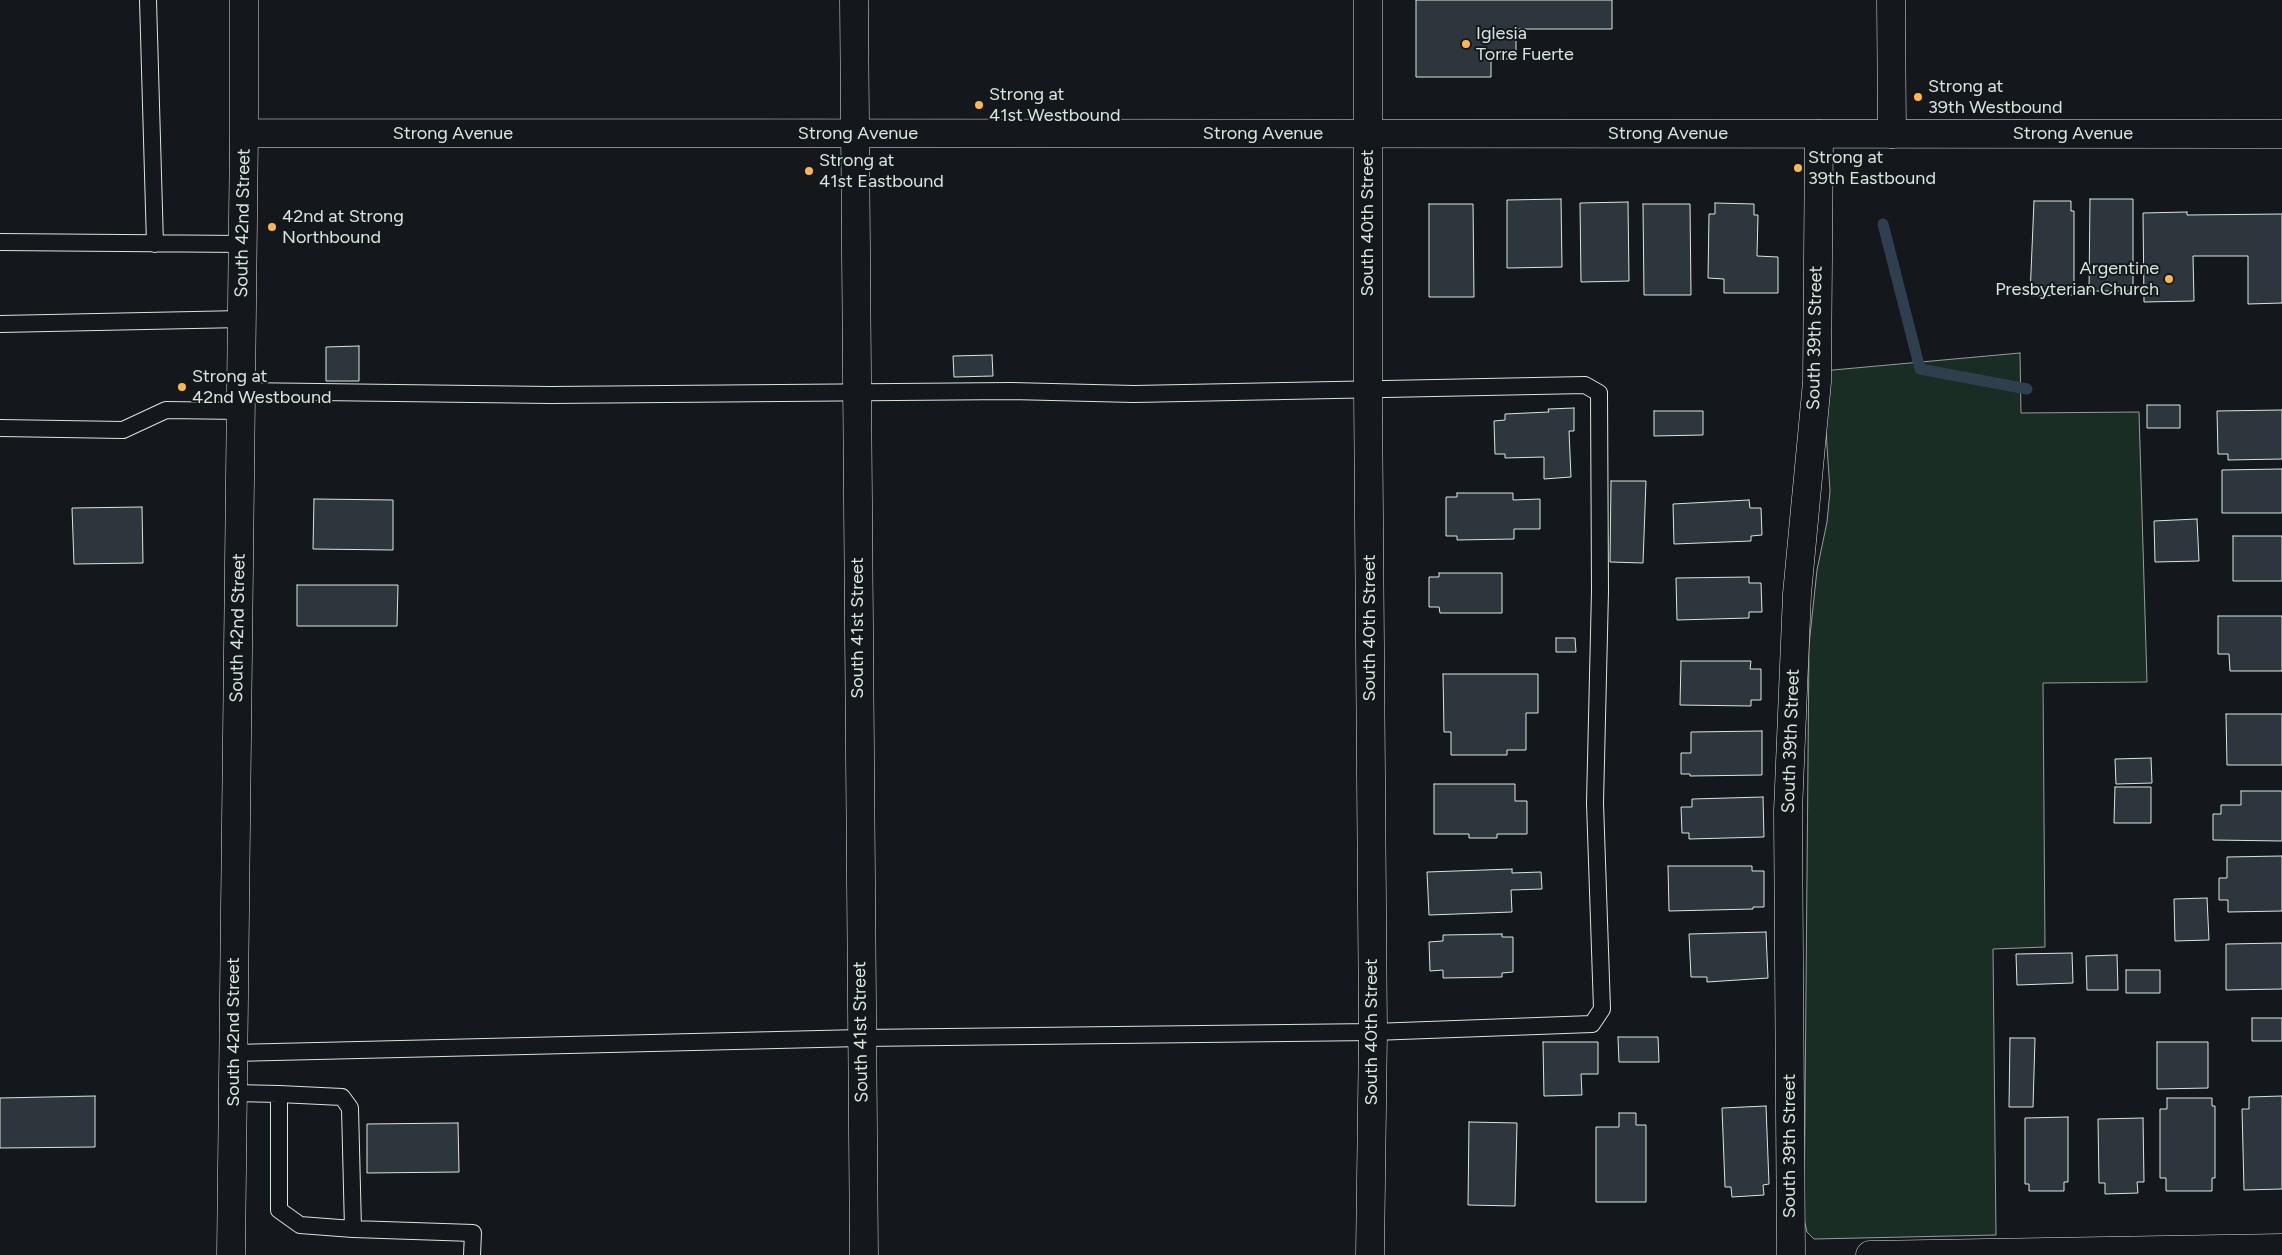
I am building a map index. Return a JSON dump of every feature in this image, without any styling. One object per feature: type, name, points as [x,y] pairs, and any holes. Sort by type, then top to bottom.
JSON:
[{"type":"street","name":"South 42nd Street","points":[[231,1255],[243,244],[244,0]]},
{"type":"street","name":"South 41st Street","points":[[854,0],[864,1255]]},
{"type":"street","name":"South 40th Street","points":[[1368,0],[1368,390],[1373,1032],[1370,1255]]},
{"type":"street","points":[[1891,0],[1892,134]]},
{"type":"street","name":"Strong Avenue","points":[[244,133],[2282,134]]},
{"type":"street","name":"South 39th Street","points":[[1791,1255],[1788,811],[1797,594],[1817,382],[1819,134]]},
{"type":"street","points":[[1870,1255],[2282,1248]]},
{"type":"lane","points":[[148,0],[155,244]]},
{"type":"lane","points":[[0,242],[243,244]]},
{"type":"lane","points":[[0,324],[242,320]]},
{"type":"lane","points":[[0,428],[123,430],[166,410],[241,401],[856,391],[1011,391],[1134,394],[1585,384],[1599,393],[1600,591],[1595,803],[1602,1009],[1592,1024],[1373,1032],[861,1038],[233,1052]]},
{"type":"lane","points":[[234,1093],[342,1097],[350,1108],[353,1229]]},
{"type":"lane","points":[[279,1094],[279,1210],[300,1225],[473,1234],[472,1255]]},
{"type":"green space","points":[[2020,353],[2021,413],[2139,412],[2147,682],[2043,683],[2045,947],[1993,949],[1996,1235],[1814,1239],[1807,1232],[1804,1219],[1809,645],[1817,570],[1827,522],[1830,491],[1822,371]]},
{"type":"building","name":"Iglesia Torre Fuerte","points":[[1416,0],[1612,0],[1612,29],[1516,29],[1516,59],[1491,59],[1491,77],[1416,77]]},
{"type":"building","points":[[1561,199],[1562,267],[1507,268],[1507,200]]},
{"type":"building","points":[[2090,199],[2133,199],[2133,291],[2089,291]]},
{"type":"building","points":[[2034,201],[2071,201],[2071,211],[2074,211],[2074,295],[2030,296]]},
{"type":"building","points":[[1628,202],[1629,281],[1581,282],[1580,203]]},
{"type":"building","points":[[1715,203],[1754,204],[1754,215],[1758,215],[1757,256],[1778,257],[1778,293],[1724,293],[1724,279],[1708,278],[1709,214],[1715,214]]},
{"type":"building","points":[[1429,204],[1473,204],[1474,297],[1429,297]]},
{"type":"building","points":[[1643,204],[1690,204],[1691,295],[1644,295]]},
{"type":"building","name":"Argentine Presbyterian Church","points":[[2187,212],[2187,215],[2282,214],[2282,303],[2248,304],[2248,256],[2193,256],[2194,301],[2144,302],[2143,213]]},
{"type":"building","points":[[359,346],[359,381],[326,381],[326,347]]},
{"type":"building","points":[[992,355],[993,376],[954,377],[953,356]]},
{"type":"building","points":[[2147,405],[2180,405],[2180,428],[2147,428]]},
{"type":"building","points":[[1574,408],[1574,431],[1569,431],[1571,477],[1544,479],[1544,457],[1505,458],[1505,454],[1495,454],[1494,421],[1505,420],[1505,414],[1549,412],[1548,409]]},
{"type":"building","points":[[2282,410],[2282,459],[2228,460],[2228,454],[2218,454],[2217,411]]},
{"type":"building","points":[[1654,411],[1703,411],[1703,435],[1654,436]]},
{"type":"building","points":[[2282,469],[2282,513],[2222,513],[2222,470]]},
{"type":"building","points":[[1611,481],[1646,481],[1643,563],[1610,562]]},
{"type":"building","points":[[1457,493],[1513,493],[1513,500],[1540,499],[1540,529],[1514,529],[1514,539],[1457,540],[1457,536],[1446,536],[1446,497],[1457,497]]},
{"type":"building","points":[[314,499],[393,500],[393,550],[313,549]]},
{"type":"building","points":[[1749,500],[1750,508],[1761,508],[1762,535],[1751,536],[1751,541],[1674,544],[1673,504]]},
{"type":"building","points":[[142,507],[143,563],[74,564],[72,508]]},
{"type":"building","points":[[2197,519],[2199,561],[2155,562],[2154,521]]},
{"type":"building","points":[[2233,536],[2282,536],[2282,581],[2233,581]]},
{"type":"building","points":[[1439,573],[1502,573],[1502,613],[1440,613],[1439,607],[1429,607],[1429,577],[1439,577]]},
{"type":"building","points":[[1749,577],[1749,583],[1761,583],[1762,612],[1749,612],[1749,618],[1677,620],[1676,578]]},
{"type":"building","points":[[297,585],[398,585],[397,626],[297,626]]},
{"type":"building","points":[[2218,616],[2282,616],[2282,671],[2230,671],[2229,654],[2218,654]]},
{"type":"building","points":[[1556,638],[1575,638],[1576,652],[1556,652]]},
{"type":"building","points":[[1681,661],[1751,661],[1750,669],[1761,669],[1761,700],[1751,700],[1751,706],[1680,705]]},
{"type":"building","points":[[1443,674],[1538,674],[1538,713],[1526,713],[1526,750],[1507,750],[1507,755],[1451,755],[1451,732],[1444,732]]},
{"type":"building","points":[[2226,714],[2282,714],[2282,765],[2227,765]]},
{"type":"building","points":[[1762,731],[1762,775],[1690,776],[1690,774],[1681,774],[1681,753],[1691,753],[1691,732]]},
{"type":"building","points":[[2151,758],[2152,783],[2116,784],[2115,759]]},
{"type":"building","points":[[1434,784],[1515,784],[1515,801],[1527,801],[1527,834],[1497,834],[1497,838],[1469,838],[1469,834],[1434,834]]},
{"type":"building","points":[[2115,787],[2151,787],[2151,823],[2114,823]]},
{"type":"building","points":[[2241,791],[2282,791],[2282,841],[2213,840],[2213,814],[2221,814],[2221,805],[2241,805]]},
{"type":"building","points":[[1763,797],[1764,837],[1689,839],[1689,833],[1682,833],[1681,807],[1692,807],[1692,799]]},
{"type":"building","points":[[2282,856],[2282,911],[2228,912],[2228,900],[2219,900],[2219,878],[2227,878],[2227,857]]},
{"type":"building","points":[[1668,866],[1752,866],[1752,871],[1764,871],[1764,907],[1753,907],[1753,909],[1669,911]]},
{"type":"building","points":[[1512,869],[1512,873],[1541,872],[1542,889],[1511,890],[1512,912],[1429,915],[1427,872]]},
{"type":"building","points":[[2207,898],[2209,940],[2175,941],[2174,899]]},
{"type":"building","points":[[1766,932],[1768,978],[1707,982],[1707,977],[1691,977],[1689,934]]},
{"type":"building","points":[[1502,934],[1502,937],[1513,937],[1513,972],[1502,973],[1502,977],[1443,978],[1443,970],[1430,971],[1429,942],[1443,941],[1443,935]]},
{"type":"building","points":[[2282,943],[2282,989],[2226,990],[2226,944]]},
{"type":"building","points":[[2072,953],[2073,983],[2017,985],[2016,954]]},
{"type":"building","points":[[2117,955],[2118,990],[2087,990],[2086,956]]},
{"type":"building","points":[[2126,970],[2160,970],[2160,993],[2126,993]]},
{"type":"building","points":[[2252,1018],[2282,1018],[2282,1041],[2252,1041]]},
{"type":"building","points":[[1618,1037],[1658,1037],[1659,1062],[1619,1062]]},
{"type":"building","points":[[2010,1038],[2035,1038],[2033,1107],[2009,1107]]},
{"type":"building","points":[[1543,1042],[1598,1042],[1598,1074],[1581,1074],[1582,1095],[1544,1096]]},
{"type":"building","points":[[2157,1042],[2208,1042],[2208,1088],[2157,1089]]},
{"type":"building","points":[[95,1096],[95,1147],[0,1148],[0,1098]]},
{"type":"building","points":[[2282,1096],[2282,1189],[2244,1190],[2242,1109],[2249,1109],[2249,1097]]},
{"type":"building","points":[[2167,1098],[2212,1098],[2212,1106],[2215,1106],[2215,1178],[2212,1178],[2212,1191],[2166,1191],[2166,1178],[2160,1178],[2160,1109],[2167,1109]]},
{"type":"building","points":[[1766,1106],[1769,1184],[1763,1185],[1764,1195],[1732,1197],[1731,1187],[1725,1187],[1722,1108]]},
{"type":"building","points":[[1619,1113],[1636,1113],[1636,1125],[1646,1125],[1646,1202],[1596,1202],[1596,1127],[1619,1127]]},
{"type":"building","points":[[2068,1117],[2068,1182],[2064,1182],[2064,1191],[2029,1191],[2029,1184],[2025,1184],[2025,1118]]},
{"type":"building","points":[[2143,1118],[2144,1182],[2137,1182],[2138,1193],[2105,1194],[2105,1183],[2099,1183],[2098,1119]]},
{"type":"building","points":[[1469,1122],[1517,1123],[1515,1206],[1468,1205]]},
{"type":"building","points":[[458,1123],[459,1172],[367,1173],[367,1124]]},
{"type":"waterway","points":[[1883,224],[1920,369],[2027,389]]},
{"type":"place","name":"Iglesia Torre Fuerte","points":[[1466,44]]},
{"type":"place","name":"Strong at 39th Westbound","points":[[1918,97]]},
{"type":"place","name":"Strong at 41st Westbound","points":[[979,105]]},
{"type":"place","name":"Strong at 39th Eastbound","points":[[1798,168]]},
{"type":"place","name":"Strong at 41st Eastbound","points":[[809,171]]},
{"type":"place","name":"42nd at Strong Northbound","points":[[272,227]]},
{"type":"place","name":"Argentine Presbyterian Church","points":[[2169,279]]},
{"type":"place","name":"Strong at 42nd Westbound","points":[[182,387]]}]
